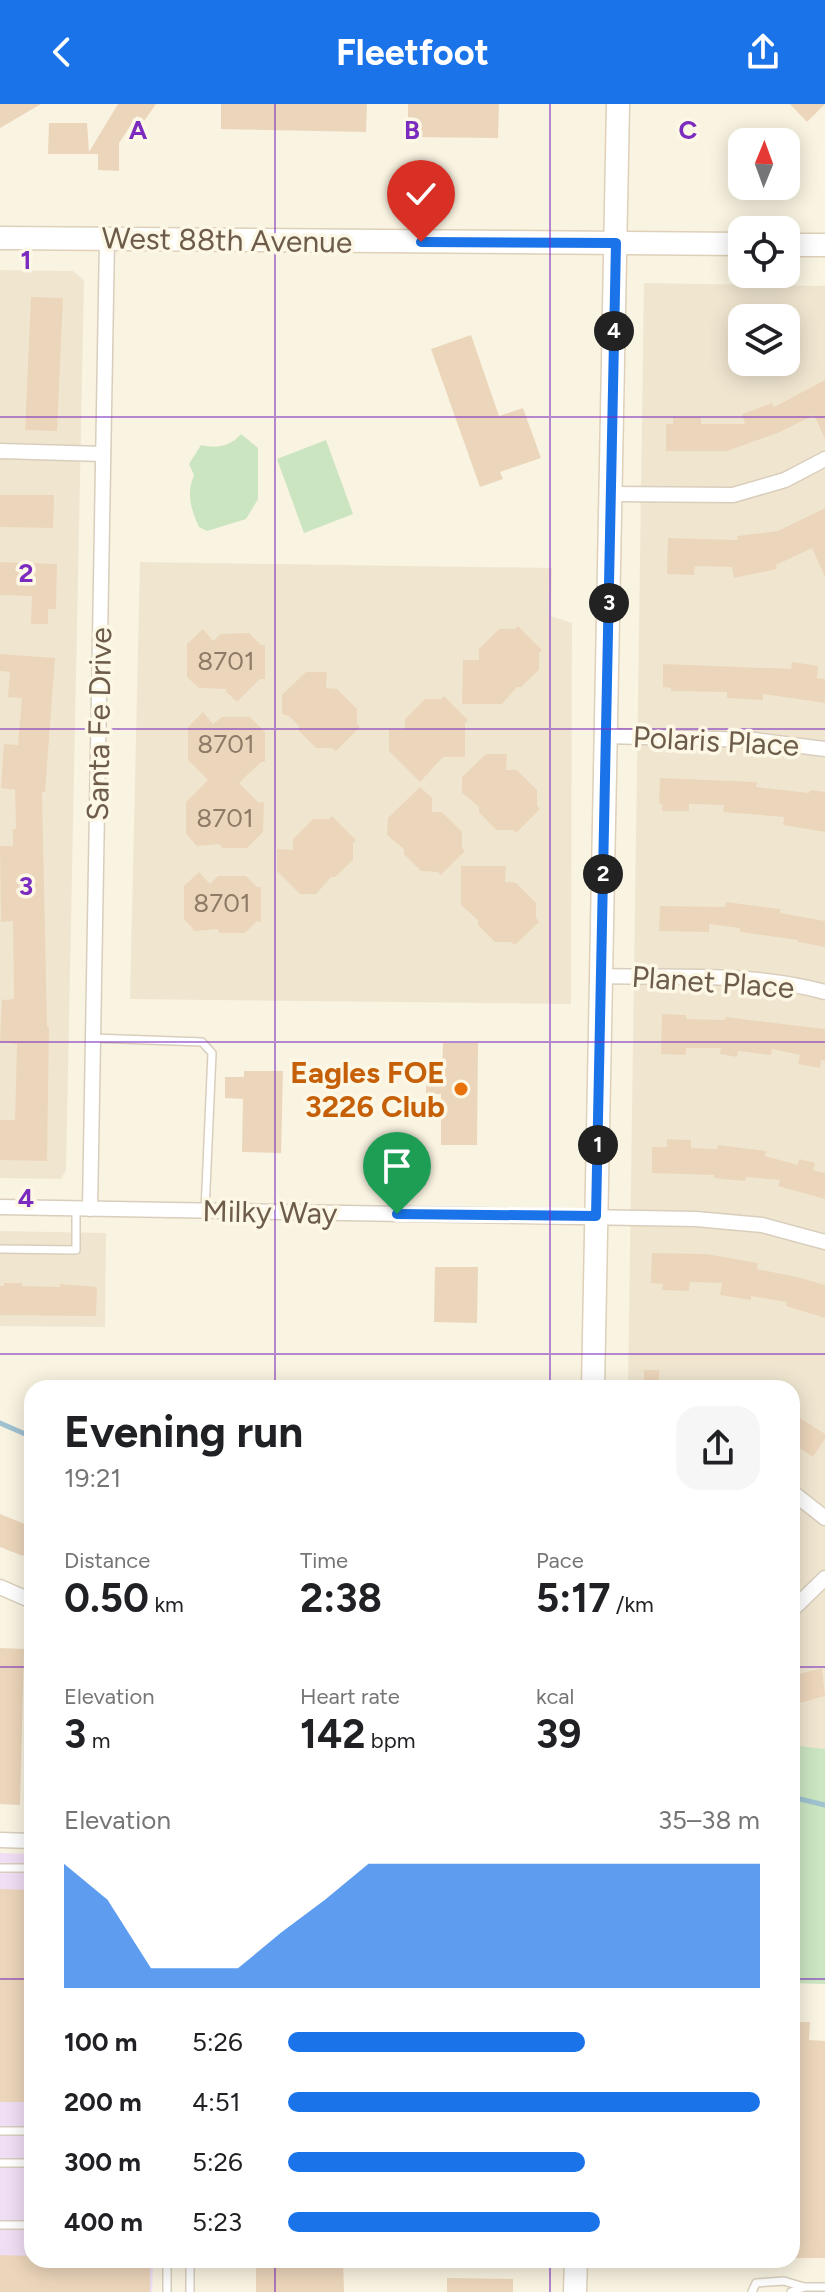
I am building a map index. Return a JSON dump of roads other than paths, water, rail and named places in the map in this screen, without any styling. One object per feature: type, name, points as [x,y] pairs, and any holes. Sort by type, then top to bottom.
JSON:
[{"type":"main road","points":[[593,1380],[618,104]]},
{"type":"main road","name":"West 88th Avenue","points":[[0,238],[728,244]]},
{"type":"main road","points":[[800,245],[825,245]]},
{"type":"main road","points":[[575,2292],[576,2268]]},
{"type":"street","name":"Santa Fe Drive","points":[[83,1209],[93,1038],[107,239]]},
{"type":"street","points":[[0,451],[103,454]]},
{"type":"street","points":[[611,494],[733,495],[785,480],[825,459]]},
{"type":"street","name":"Polaris Place","points":[[606,736],[754,740],[825,749]]},
{"type":"street","name":"Planet Place","points":[[601,976],[722,977],[770,981],[825,992]]},
{"type":"street","name":"Milky Way","points":[[0,1207],[696,1219],[762,1225],[825,1242]]},
{"type":"street","points":[[800,1498],[825,1518]]},
{"type":"street","points":[[800,1602],[825,1578]]},
{"type":"street","points":[[0,1587],[24,1598]]},
{"type":"street","points":[[0,1840],[24,1841]]},
{"type":"lane","points":[[93,1038],[202,1042],[212,1053],[205,1211]]},
{"type":"lane","points":[[0,1249],[76,1250],[83,1209]]},
{"type":"lane","points":[[0,1868],[24,1868]]},
{"type":"lane","points":[[0,2131],[24,2131]]},
{"type":"lane","points":[[0,2163],[24,2163]]},
{"type":"lane","points":[[0,2225],[24,2225]]},
{"type":"lane","points":[[167,2268],[167,2292]]},
{"type":"lane","points":[[190,2268],[190,2292]]},
{"type":"lane","points":[[752,2292],[756,2283],[784,2281],[804,2287],[825,2287]]},
{"type":"lane","points":[[791,2292],[804,2287]]},
{"type":"waterway","points":[[0,1423],[24,1434]]},
{"type":"waterway","points":[[800,1799],[825,1805]]},
{"type":"place","name":"Eagles FOE 3226 Club","points":[[461,1089]]}]
